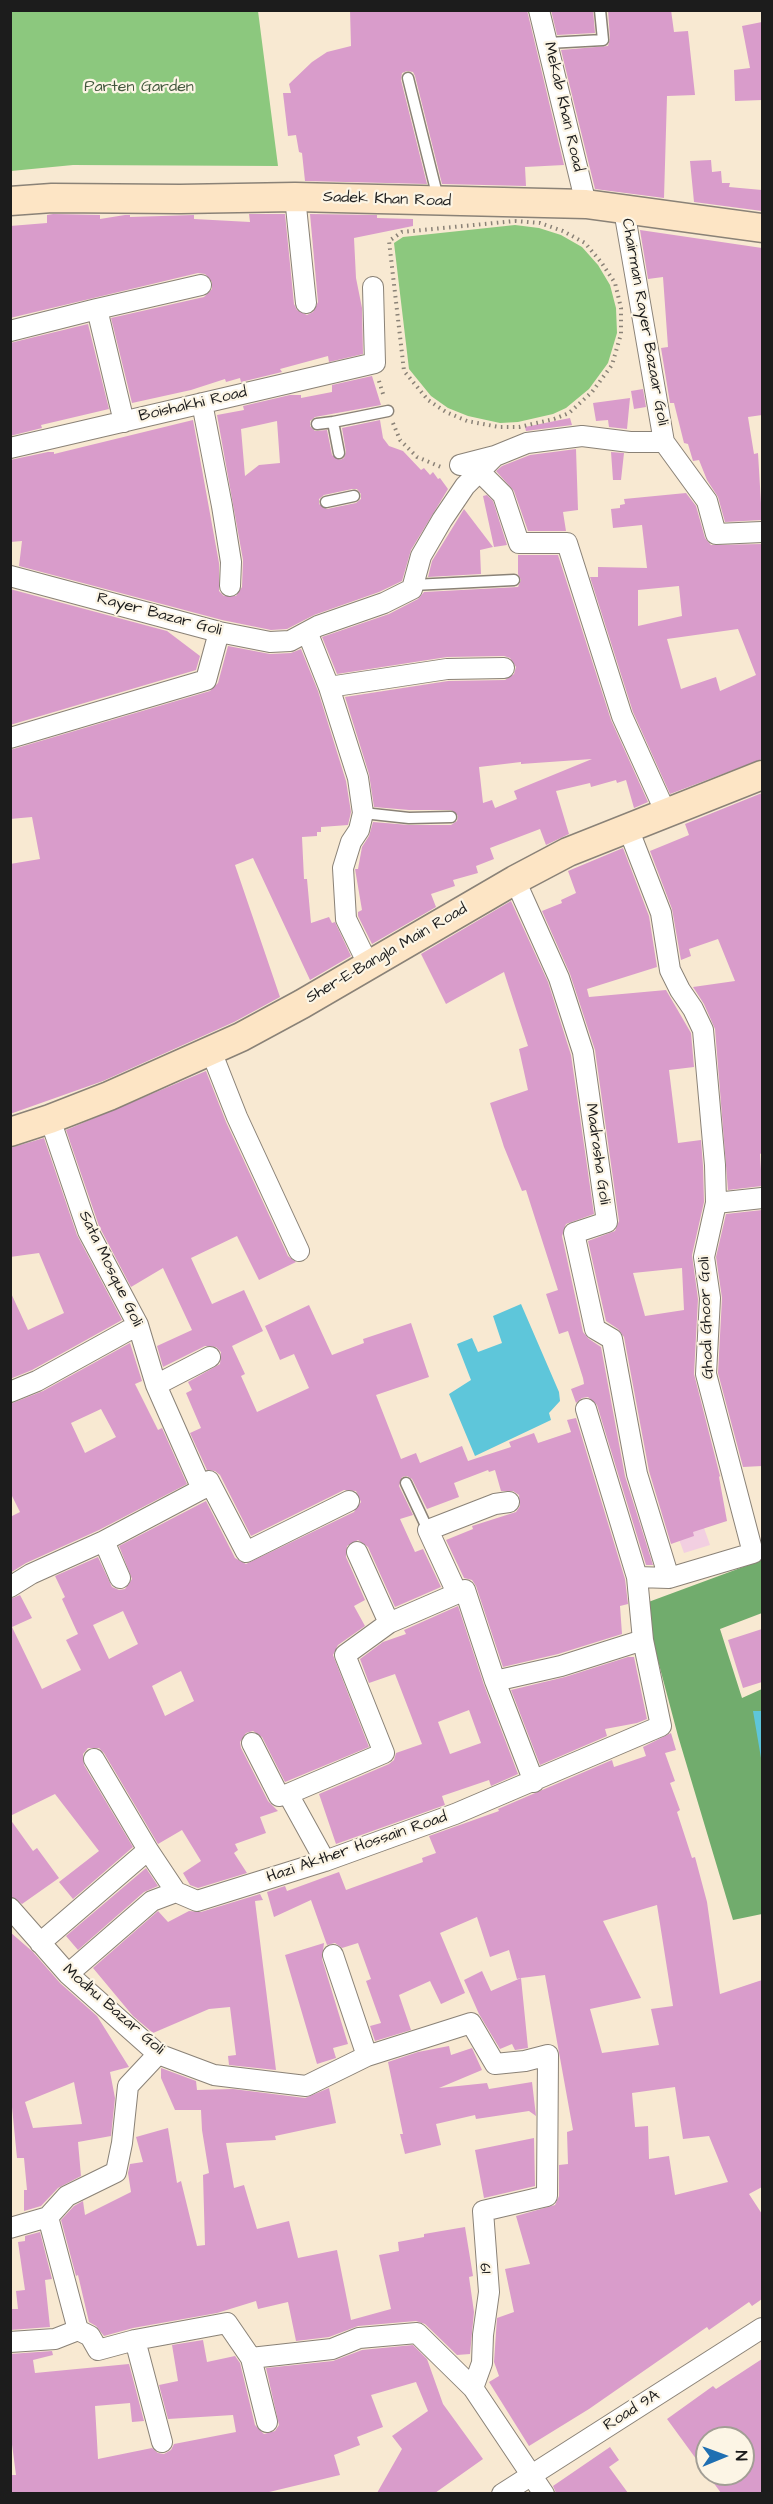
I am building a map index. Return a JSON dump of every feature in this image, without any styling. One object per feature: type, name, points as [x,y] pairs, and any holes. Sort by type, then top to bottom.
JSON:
[{"type":"street","name":"Mekab Khan Road","points":[[540,10],[586,204]]},
{"type":"street","name":"Sadek Khan Road","points":[[10,201],[52,198],[295,197],[586,204],[762,228]]},
{"type":"street","points":[[295,197],[306,303]]},
{"type":"street","name":"Chairman Rayer Bazaar Goli","points":[[460,465],[495,456],[527,443],[582,436],[630,442],[664,442],[624,210]]},
{"type":"street","points":[[10,331],[201,285]]},
{"type":"street","points":[[373,287],[375,363]]},
{"type":"street","points":[[97,309],[124,422]]},
{"type":"street","name":"Boishakhi Road","points":[[10,448],[375,363]]},
{"type":"street","points":[[202,403],[226,528],[231,562],[230,586]]},
{"type":"street","points":[[664,442],[707,501],[716,534],[762,532]]},
{"type":"street","points":[[413,585],[421,556],[431,538],[465,486],[495,456]]},
{"type":"street","points":[[480,472],[503,495],[519,543],[567,543],[622,716],[666,813]]},
{"type":"street","name":"Rayer Bazar Goli","points":[[10,576],[219,632],[270,642],[290,641],[308,634],[318,626],[384,603],[412,589],[413,585]]},
{"type":"street","points":[[10,738],[206,680],[219,632]]},
{"type":"street","points":[[308,634],[329,687],[358,778],[363,813],[359,830],[351,842],[343,868],[346,919],[368,964]]},
{"type":"street","points":[[329,687],[447,669],[504,668]]},
{"type":"street","name":"Sher-E-Bangla Main Road","points":[[10,1132],[50,1119],[212,1051],[302,1004],[515,880],[568,852],[762,775]]},
{"type":"street","name":"Ghodi Ghoor Goli","points":[[628,828],[661,913],[670,970],[703,1030],[713,1123],[716,1203],[704,1257],[710,1298],[706,1374],[753,1553],[669,1578]]},
{"type":"street","name":"Madrasha Goli","points":[[515,880],[559,978],[584,1052],[607,1222],[574,1233],[595,1329],[612,1339],[637,1474],[669,1578]]},
{"type":"street","points":[[212,1051],[237,1117],[298,1251]]},
{"type":"street","name":"Sata Mosque Goli","points":[[50,1119],[88,1231],[138,1325],[156,1385],[202,1489]]},
{"type":"street","points":[[716,1203],[762,1198]]},
{"type":"street","points":[[10,1392],[37,1381],[138,1325]]},
{"type":"street","points":[[156,1385],[210,1357]]},
{"type":"street","points":[[495,1681],[561,1666],[643,1640],[637,1577],[586,1409]]},
{"type":"street","points":[[10,1587],[202,1489],[209,1481],[246,1552],[349,1501]]},
{"type":"street","points":[[456,1593],[428,1530],[495,1504],[510,1502]]},
{"type":"street","points":[[104,1541],[120,1578]]},
{"type":"street","points":[[357,1552],[388,1623]]},
{"type":"street","points":[[637,1577],[669,1578]]},
{"type":"street","points":[[252,1743],[279,1796],[384,1753],[345,1655],[388,1623],[465,1590],[495,1681],[534,1782]]},
{"type":"street","name":"Hazi Akther Hossain Road","points":[[176,1892],[197,1901],[325,1861],[455,1814],[661,1726],[643,1640]]},
{"type":"street","points":[[68,1974],[152,1901],[176,1892],[94,1760]]},
{"type":"street","points":[[288,1794],[325,1861]]},
{"type":"street","points":[[40,1943],[148,1850]]},
{"type":"street","name":"Modhu Bazar Goli","points":[[10,1908],[68,1974],[158,2054],[214,2075],[306,2086],[367,2056],[471,2023],[495,2064],[525,2061],[548,2055],[547,2196]]},
{"type":"street","points":[[333,1955],[367,2056]]},
{"type":"street","points":[[10,2228],[48,2217],[67,2196],[116,2172],[122,2143],[128,2086],[158,2054]]},
{"type":"street","name":"19","points":[[473,2388],[482,2363],[489,2292],[483,2211],[547,2196]]},
{"type":"street","points":[[48,2217],[78,2330]]},
{"type":"street","points":[[10,2342],[55,2339],[78,2330],[90,2336],[98,2350],[135,2340],[227,2323],[251,2358],[267,2422]]},
{"type":"street","name":"Road 9A","points":[[502,2493],[762,2328]]},
{"type":"street","points":[[251,2358],[332,2349],[359,2338],[417,2333],[473,2388],[544,2493]]},
{"type":"street","points":[[135,2340],[162,2442]]},
{"type":"lane","points":[[548,43],[603,40],[600,10]]},
{"type":"lane","points":[[408,78],[439,201]]},
{"type":"lane","points":[[317,424],[388,411]]},
{"type":"lane","points":[[333,422],[339,453]]},
{"type":"lane","points":[[326,502],[354,496]]},
{"type":"lane","points":[[413,585],[514,580]]},
{"type":"lane","points":[[363,813],[409,818],[451,818]]},
{"type":"lane","points":[[406,1483],[428,1530]]},
{"type":"path","points":[[515,221],[540,224],[563,231],[585,243],[615,283],[621,308],[621,334],[612,365],[592,392],[568,412],[554,419],[519,427],[499,427],[467,421],[446,412],[428,400],[404,371],[389,242],[402,232],[515,221]]},
{"type":"path","points":[[375,363],[388,411],[400,440],[417,457],[441,467],[460,465]]},
{"type":"shaded area","points":[[703,1525],[710,1545],[684,1553],[677,1534]]},
{"type":"green space","name":"Parten Garden","points":[[11,10],[258,11],[278,166],[73,165],[11,171]]},
{"type":"green space","points":[[515,225],[539,228],[561,235],[582,247],[598,265],[610,285],[616,308],[617,333],[608,363],[589,389],[566,408],[553,414],[518,422],[500,423],[468,416],[448,408],[431,396],[409,369],[394,243],[403,237]]},
{"type":"green space","points":[[762,1560],[762,1613],[720,1629],[742,1698],[762,1689],[762,1914],[733,1920],[678,1736],[643,1604]]},
{"type":"water","points":[[521,1304],[559,1392],[560,1401],[549,1413],[551,1420],[475,1456],[449,1394],[471,1380],[457,1344],[472,1338],[478,1352],[502,1343],[493,1316]]},
{"type":"water","points":[[753,1711],[762,1711],[762,1764]]},
{"type":"building","points":[[350,10],[527,10],[564,165],[525,167],[526,186],[442,184],[415,76],[413,72],[407,71],[402,73],[401,80],[427,184],[305,181],[302,153],[299,152],[296,135],[288,136],[283,93],[291,93],[289,84],[312,62],[327,52],[351,46]]},
{"type":"building","points":[[551,10],[593,10],[595,33],[557,35]]},
{"type":"building","points":[[608,10],[671,10],[674,32],[688,31],[695,95],[667,96],[664,198],[595,189],[561,50],[608,46],[610,39]]},
{"type":"building","points":[[762,22],[762,100],[735,101],[734,70],[750,68],[742,26]]},
{"type":"building","points":[[711,160],[712,172],[721,171],[722,183],[730,183],[729,187],[762,190],[762,211],[694,202],[690,161]]},
{"type":"building","points":[[249,214],[285,214],[294,304],[297,310],[307,315],[313,312],[318,302],[310,214],[377,215],[377,218],[413,219],[413,226],[354,238],[356,278],[362,308],[363,354],[329,362],[328,356],[280,369],[282,372],[241,382],[240,378],[226,382],[225,379],[191,390],[132,403],[111,318],[204,297],[212,289],[212,282],[205,274],[198,273],[10,318],[10,226],[47,223],[47,215],[100,215],[100,219],[125,215],[130,215],[130,217],[194,215],[194,219],[250,222]]},
{"type":"building","points":[[640,230],[762,248],[762,415],[748,417],[754,454],[758,453],[762,520],[725,522],[718,497],[707,480],[699,460],[693,461],[688,444],[684,443],[674,403],[670,403],[661,348],[668,347],[663,277],[648,279]]},
{"type":"building","points":[[88,324],[109,409],[41,425],[42,428],[10,436],[10,343]]},
{"type":"building","points":[[372,376],[381,405],[315,417],[310,421],[310,426],[315,431],[327,430],[332,455],[340,460],[344,458],[346,452],[342,428],[380,420],[383,438],[389,446],[403,451],[421,470],[424,468],[430,475],[433,472],[448,489],[411,550],[402,581],[379,592],[314,615],[287,629],[271,630],[222,620],[19,566],[22,541],[10,542],[10,460],[48,452],[54,452],[54,454],[193,420],[219,563],[219,591],[224,596],[236,596],[242,587],[243,560],[217,415],[244,410],[243,406],[290,395],[301,395],[301,398],[332,392],[332,385]],"holes":[[[277,421],[280,463],[259,465],[245,476],[241,429]],[[357,489],[361,494],[361,499],[356,503],[327,509],[319,504],[319,499],[324,495]]]},
{"type":"building","points":[[643,389],[646,407],[634,409],[631,391]]},
{"type":"building","points":[[630,398],[627,429],[609,427],[608,420],[596,421],[593,403]]},
{"type":"building","points":[[570,418],[572,425],[526,431],[525,427]]},
{"type":"building","points":[[576,449],[578,510],[563,512],[566,531],[528,531],[514,491],[496,471],[502,466],[530,455]]},
{"type":"building","points":[[611,452],[624,453],[621,480],[613,480]]},
{"type":"building","points":[[686,493],[696,506],[705,538],[711,545],[762,544],[762,759],[670,794],[633,712],[590,577],[598,577],[598,567],[647,568],[642,525],[613,528],[611,509],[620,508],[620,505],[625,504],[624,499]],"holes":[[[679,586],[682,616],[638,626],[638,590]],[[738,629],[756,675],[720,691],[716,677],[681,689],[667,639]]]},
{"type":"building","points":[[487,495],[493,501],[507,545],[494,547],[483,496]]},
{"type":"building","points":[[464,509],[493,547],[480,550],[481,574],[428,577],[432,561]]},
{"type":"building","points":[[518,555],[558,555],[611,720],[648,802],[634,808],[626,780],[617,783],[616,780],[591,787],[590,783],[556,791],[569,834],[546,845],[540,829],[490,848],[494,859],[476,866],[478,873],[453,880],[455,886],[431,894],[436,907],[372,944],[358,916],[358,912],[362,910],[355,869],[358,869],[362,847],[369,836],[373,822],[451,825],[457,821],[458,816],[451,810],[374,807],[369,774],[345,697],[448,681],[505,680],[514,674],[516,667],[510,658],[504,656],[447,657],[337,674],[322,637],[389,614],[418,599],[424,592],[518,587],[521,580],[518,574]],"holes":[[[592,759],[514,791],[517,799],[495,808],[492,800],[483,803],[479,767],[521,762],[521,764]]]},
{"type":"building","points":[[10,589],[167,631],[200,656],[196,670],[10,725]]},
{"type":"building","points":[[228,646],[270,654],[291,653],[301,649],[318,691],[346,781],[351,812],[348,825],[321,827],[321,832],[317,832],[317,836],[302,837],[304,879],[307,879],[311,923],[329,917],[332,923],[335,922],[351,956],[310,980],[253,858],[235,865],[280,997],[234,1022],[103,1081],[10,1114],[10,864],[40,859],[32,817],[10,819],[10,750],[210,691],[218,683]]},
{"type":"building","points":[[762,793],[762,1153],[760,1154],[762,1186],[728,1190],[715,1029],[704,1004],[693,987],[735,981],[718,939],[689,949],[691,956],[681,960],[672,909],[650,851],[689,835],[685,824]]},
{"type":"building","points":[[623,848],[649,916],[657,967],[587,989],[589,997],[666,990],[691,1033],[694,1067],[669,1070],[678,1143],[701,1140],[704,1202],[692,1255],[698,1299],[694,1374],[720,1476],[727,1521],[693,1532],[694,1536],[671,1544],[649,1471],[624,1337],[618,1329],[606,1321],[588,1241],[615,1231],[619,1221],[595,1050],[570,974],[542,911],[562,903],[561,900],[576,893],[568,871]],"holes":[[[682,1268],[684,1310],[645,1316],[633,1273]]]},
{"type":"building","points":[[511,901],[548,982],[571,1055],[594,1214],[566,1224],[562,1236],[583,1332],[601,1347],[625,1476],[653,1565],[646,1565],[597,1405],[588,1397],[576,1403],[571,1389],[584,1384],[583,1378],[568,1331],[559,1334],[546,1294],[558,1290],[526,1190],[522,1191],[504,1147],[490,1103],[528,1090],[519,1049],[528,1046],[504,972],[446,1004],[421,954]]},
{"type":"building","points":[[206,1071],[226,1122],[288,1256],[296,1262],[259,1280],[237,1236],[191,1258],[212,1304],[244,1290],[263,1331],[232,1346],[245,1374],[241,1376],[257,1412],[309,1388],[294,1354],[280,1360],[265,1326],[309,1305],[332,1355],[364,1343],[363,1339],[411,1323],[429,1377],[376,1395],[401,1459],[416,1453],[420,1463],[462,1446],[468,1461],[511,1447],[509,1442],[534,1433],[538,1443],[571,1432],[567,1420],[576,1418],[625,1579],[628,1604],[620,1606],[622,1634],[558,1654],[503,1667],[476,1586],[472,1580],[464,1578],[446,1540],[473,1529],[472,1526],[516,1512],[520,1506],[519,1495],[513,1491],[501,1491],[495,1470],[489,1472],[488,1470],[454,1483],[459,1497],[427,1509],[412,1479],[407,1476],[402,1477],[399,1486],[413,1515],[400,1519],[415,1552],[423,1549],[441,1587],[395,1607],[368,1547],[358,1540],[347,1546],[346,1557],[365,1600],[354,1606],[365,1626],[338,1645],[333,1655],[369,1747],[285,1782],[262,1737],[253,1731],[246,1733],[240,1742],[241,1748],[268,1801],[278,1811],[260,1817],[266,1833],[235,1844],[238,1850],[234,1853],[247,1873],[198,1888],[190,1885],[183,1873],[201,1861],[182,1830],[158,1844],[99,1748],[88,1748],[83,1754],[84,1765],[133,1847],[73,1899],[59,1882],[99,1851],[55,1794],[10,1816],[10,1599],[20,1595],[32,1618],[12,1627],[42,1689],[81,1670],[66,1640],[78,1634],[62,1599],[65,1597],[55,1576],[98,1557],[112,1587],[119,1590],[125,1589],[132,1579],[119,1546],[206,1501],[235,1558],[246,1564],[354,1512],[361,1502],[356,1491],[344,1490],[251,1536],[220,1475],[215,1471],[207,1470],[190,1433],[201,1428],[186,1393],[192,1390],[188,1382],[220,1364],[221,1352],[216,1347],[205,1346],[163,1367],[157,1346],[192,1330],[163,1268],[131,1287],[99,1226],[66,1130]],"holes":[[[123,1611],[138,1644],[109,1659],[93,1625]],[[181,1671],[194,1701],[165,1716],[152,1686]]]},
{"type":"building","points":[[44,1138],[77,1235],[122,1320],[32,1370],[10,1379],[10,1291],[28,1330],[64,1313],[39,1253],[10,1257],[10,1148]]},
{"type":"building","points":[[762,1210],[762,1466],[743,1467],[718,1373],[722,1298],[716,1257],[726,1214]]},
{"type":"building","points":[[130,1343],[142,1381],[135,1384],[158,1430],[162,1428],[187,1484],[10,1573],[10,1517],[20,1512],[10,1492],[10,1404],[43,1391]],"holes":[[[101,1409],[116,1437],[85,1453],[71,1423]]]},
{"type":"building","points":[[458,1606],[484,1685],[518,1774],[491,1786],[489,1780],[442,1796],[445,1805],[336,1844],[319,1794],[389,1764],[394,1760],[396,1753],[422,1744],[395,1674],[369,1683],[360,1659],[383,1642],[406,1634],[404,1630]],"holes":[[[469,1710],[481,1743],[450,1754],[438,1722]]]},
{"type":"building","points":[[762,1629],[762,1682],[743,1688],[728,1640]]},
{"type":"building","points":[[634,1657],[647,1719],[605,1729],[607,1736],[540,1765],[511,1690],[565,1677]]},
{"type":"building","points":[[671,1733],[676,1750],[665,1753],[675,1781],[670,1783],[680,1810],[677,1812],[692,1858],[695,1857],[707,1902],[720,1994],[762,1980],[762,2187],[749,2194],[762,2214],[762,2299],[752,2306],[749,2302],[709,2330],[707,2327],[589,2409],[529,2446],[489,2382],[499,2376],[494,2362],[497,2318],[514,2312],[505,2269],[530,2264],[516,2216],[555,2205],[559,2196],[559,2165],[568,2164],[567,2132],[573,2130],[545,1975],[517,1979],[509,1950],[490,1957],[477,1917],[440,1933],[465,1993],[441,2004],[430,1981],[399,1995],[411,2030],[375,2041],[370,2026],[381,2023],[366,1981],[371,1979],[358,1943],[342,1948],[335,1943],[327,1945],[311,1900],[274,1917],[267,1892],[285,1886],[287,1891],[339,1872],[346,1890],[423,1862],[422,1858],[436,1853],[429,1836],[499,1811],[498,1809],[612,1760],[614,1767],[646,1756],[643,1747]],"holes":[[[657,1905],[673,2006],[651,2009],[659,2045],[602,2053],[590,2009],[641,1998],[603,1921]],[[675,2087],[683,2139],[709,2136],[728,2182],[675,2195],[669,2156],[649,2159],[648,2126],[635,2127],[632,2093]]]},
{"type":"building","points":[[10,1819],[33,1851],[37,1848],[59,1878],[22,1904],[10,1896]]},
{"type":"building","points":[[146,1868],[158,1886],[144,1892],[78,1950],[66,1936]]},
{"type":"building","points":[[260,1894],[263,1900],[255,1901],[276,2070],[229,2065],[228,2056],[236,2055],[230,2007],[209,2009],[153,2033],[133,2016],[93,1968],[158,1911],[168,1922],[189,1911],[201,1912]]},
{"type":"building","points":[[10,1932],[33,1952],[60,1983],[97,2016],[129,2067],[110,2072],[115,2098],[111,2136],[78,2142],[81,2176],[58,2188],[41,2206],[24,2211],[24,2190],[27,2190],[24,2158],[17,2158],[12,2107],[10,2107]],"holes":[[[74,2082],[82,2124],[33,2128],[25,2102]]]},
{"type":"building","points":[[324,1943],[322,1959],[348,2044],[333,2048],[336,2058],[317,2064],[285,1955]]},
{"type":"building","points":[[482,1971],[491,1991],[521,1978],[528,2048],[515,2050],[512,2044],[500,2049],[479,2014],[464,1980]]},
{"type":"building","points":[[449,2046],[451,2055],[472,2048],[482,2070],[439,2088],[487,2083],[489,2089],[532,2082],[536,2116],[529,2111],[476,2119],[475,2115],[436,2124],[441,2145],[405,2154],[388,2062],[418,2052]]},
{"type":"building","points":[[161,2068],[196,2081],[197,2090],[233,2089],[305,2098],[329,2088],[336,2123],[275,2136],[276,2140],[226,2143],[234,2188],[244,2185],[257,2229],[289,2221],[298,2258],[337,2250],[351,2320],[391,2309],[379,2255],[399,2251],[398,2242],[424,2237],[424,2234],[465,2227],[473,2276],[469,2277],[474,2312],[470,2354],[457,2355],[425,2324],[416,2321],[358,2326],[329,2337],[296,2341],[288,2302],[258,2309],[256,2301],[217,2313],[133,2328],[104,2336],[96,2326],[89,2322],[78,2275],[76,2276],[61,2220],[74,2206],[83,2201],[85,2215],[131,2192],[128,2173],[130,2164],[143,2162],[136,2137],[168,2128],[177,2183],[181,2181],[197,2246],[205,2245],[203,2175],[209,2173],[201,2110],[175,2110],[161,2078]]},
{"type":"building","points":[[534,2138],[535,2186],[484,2198],[475,2150]]},
{"type":"building","points":[[40,2232],[52,2279],[45,2280],[50,2327],[10,2330],[10,2309],[18,2309],[16,2291],[25,2290],[18,2242],[25,2241],[25,2236]]},
{"type":"building","points":[[203,2340],[207,2362],[235,2356],[240,2363],[255,2425],[264,2434],[275,2431],[279,2425],[266,2368],[333,2361],[362,2350],[413,2345],[427,2359],[443,2404],[483,2459],[435,2493],[377,2493],[402,2449],[392,2436],[428,2411],[416,2382],[371,2395],[383,2427],[357,2437],[360,2445],[334,2455],[340,2475],[265,2493],[10,2493],[10,2475],[16,2475],[10,2429],[10,2354],[52,2351],[53,2355],[33,2360],[35,2373],[129,2364],[144,2421],[132,2422],[130,2403],[95,2406],[98,2459],[152,2448],[164,2454],[171,2450],[174,2444],[236,2432],[233,2415],[168,2419],[159,2385],[178,2381],[172,2345]]},
{"type":"building","points":[[762,2359],[762,2493],[721,2493],[716,2486],[755,2486],[755,2426],[695,2426],[695,2458],[667,2419],[713,2386],[716,2389]]},
{"type":"building","points":[[610,2447],[619,2460],[609,2467],[628,2493],[556,2493],[553,2486]]}]
